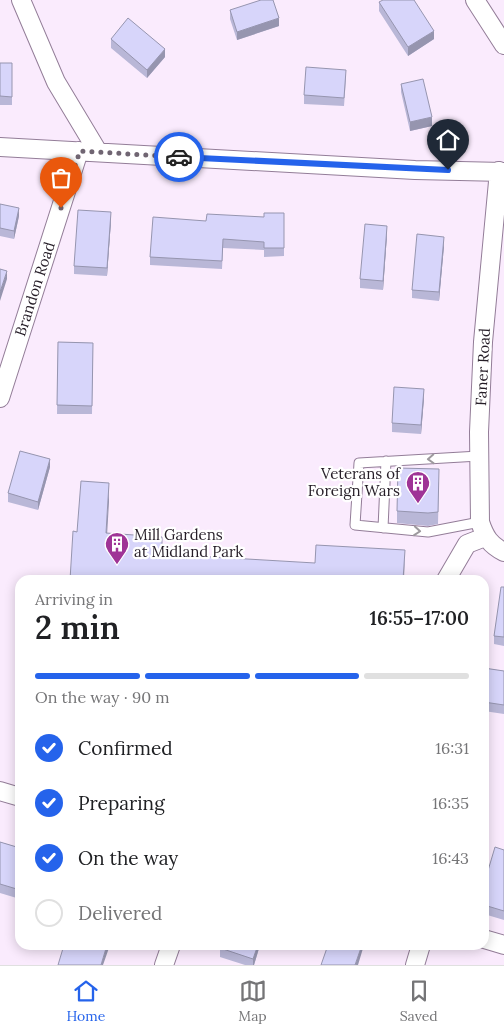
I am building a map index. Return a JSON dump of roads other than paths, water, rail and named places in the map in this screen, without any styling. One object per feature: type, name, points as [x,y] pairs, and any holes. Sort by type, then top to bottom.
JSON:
[{"type":"street","points":[[21,0],[56,82],[98,152]]},
{"type":"street","points":[[475,0],[504,45]]},
{"type":"street","points":[[0,147],[414,170],[501,171]]},
{"type":"street","name":"Brandon Road","points":[[0,398],[80,151]]},
{"type":"street","name":"Faner Road","points":[[483,530],[480,456],[483,342],[501,171]]},
{"type":"street","points":[[449,575],[467,544],[483,530],[492,545],[504,552]]},
{"type":"street","points":[[0,791],[15,796]]},
{"type":"street","points":[[489,940],[504,945]]},
{"type":"street","points":[[164,965],[169,950]]},
{"type":"street","points":[[415,965],[420,950]]},
{"type":"lane","points":[[480,456],[358,463],[355,525],[428,532],[483,530]]},
{"type":"lane","points":[[383,528],[386,462]]},
{"type":"place","name":"Veterans of Foreign Wars","points":[[418,504]]},
{"type":"place","name":"Mill Gardens at Midland Park","points":[[117,565]]}]
